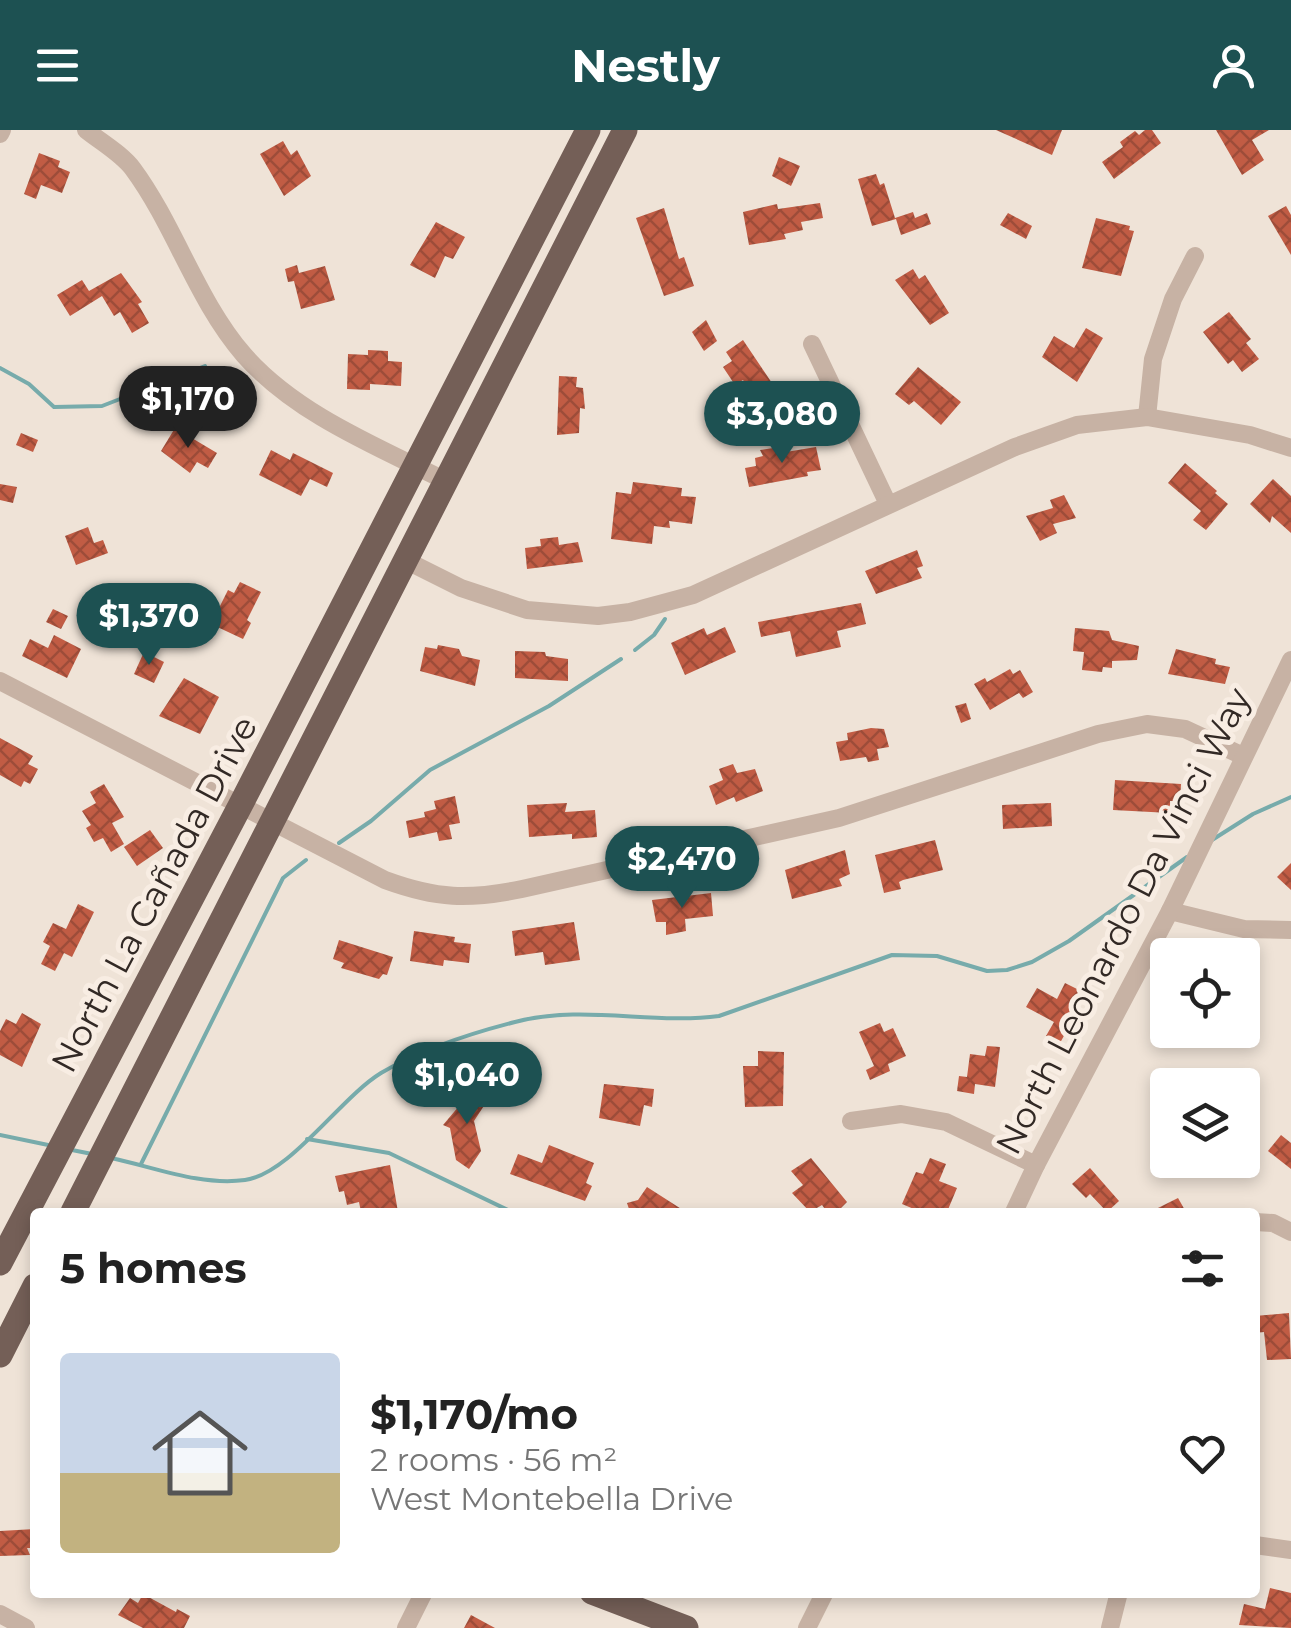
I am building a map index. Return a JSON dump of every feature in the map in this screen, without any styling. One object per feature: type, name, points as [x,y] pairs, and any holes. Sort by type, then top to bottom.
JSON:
[{"type":"main road","name":"North La Cañada Drive","points":[[1,1259],[240,806],[588,130]]},
{"type":"main road","name":"North La Cañada Drive","points":[[75,1208],[625,130]]},
{"type":"main road","points":[[1,1259],[30,1272]]},
{"type":"main road","points":[[0,1355],[19,1312]]},
{"type":"main road","points":[[608,1598],[686,1628]]},
{"type":"main road","points":[[647,1598],[698,1628]]},
{"type":"street","points":[[86,130],[132,167],[216,317],[244,354],[281,390],[314,413],[446,480]]},
{"type":"street","points":[[1148,417],[1153,359],[1173,299],[1195,256]]},
{"type":"street","points":[[812,344],[888,504]]},
{"type":"street","points":[[406,560],[475,594],[527,610],[598,616],[630,612],[693,595],[1015,447],[1077,425],[1148,417],[1250,435],[1291,448]]},
{"type":"street","name":"North Leonardo Da Vinci Way","points":[[1016,1208],[1170,911],[1291,660]]},
{"type":"street","points":[[0,681],[385,880],[446,898],[479,898],[839,818],[1098,734],[1147,724],[1186,729],[1243,756]]},
{"type":"street","points":[[1170,911],[1244,929],[1291,930]]},
{"type":"street","points":[[851,1121],[901,1114],[946,1122],[1036,1164]]},
{"type":"street","points":[[1260,1218],[1291,1232]]},
{"type":"street","points":[[1260,1546],[1291,1550]]},
{"type":"street","points":[[406,1628],[421,1598]]},
{"type":"street","points":[[807,1628],[822,1598]]},
{"type":"street","points":[[1110,1628],[1118,1598]]},
{"type":"street","points":[[0,1614],[26,1628]]},
{"type":"building","points":[[996,130],[1062,130],[1052,155]]},
{"type":"building","points":[[1152,130],[1161,143],[1114,179],[1102,162],[1123,147],[1120,142],[1135,131],[1139,135]]},
{"type":"building","points":[[1216,130],[1269,130],[1252,140],[1264,160],[1242,175]]},
{"type":"building","points":[[283,141],[291,155],[297,150],[311,176],[284,196],[260,154]]},
{"type":"building","points":[[39,153],[60,161],[58,167],[70,172],[62,193],[41,185],[36,199],[24,194]]},
{"type":"building","points":[[779,157],[800,166],[791,186],[772,176]]},
{"type":"building","points":[[876,174],[880,185],[884,183],[895,218],[913,212],[915,218],[927,213],[931,224],[901,235],[896,219],[872,226],[858,179]]},
{"type":"building","points":[[820,203],[823,218],[801,222],[803,230],[784,234],[786,239],[749,245],[743,212],[777,204],[778,209]]},
{"type":"building","points":[[1286,206],[1291,215],[1291,255],[1268,216]]},
{"type":"building","points":[[664,208],[679,259],[684,257],[694,286],[664,296],[636,218]]},
{"type":"building","points":[[1008,213],[1032,226],[1026,239],[1000,225]]},
{"type":"building","points":[[1096,218],[1130,226],[1129,230],[1134,231],[1121,276],[1082,268]]},
{"type":"building","points":[[436,222],[465,237],[453,259],[445,256],[435,278],[410,265]]},
{"type":"building","points":[[297,265],[299,273],[325,266],[335,300],[301,309],[294,281],[288,282],[285,269]]},
{"type":"building","points":[[913,269],[919,279],[925,275],[949,313],[930,325],[895,280]]},
{"type":"building","points":[[121,273],[142,302],[138,304],[149,323],[132,333],[120,312],[114,316],[102,296],[70,316],[57,295],[82,280],[89,291]]},
{"type":"building","points":[[1229,312],[1251,339],[1246,343],[1259,359],[1242,372],[1233,360],[1228,364],[1203,332]]},
{"type":"building","points":[[706,320],[717,341],[704,351],[692,332]]},
{"type":"building","points":[[1086,328],[1103,338],[1077,382],[1042,357],[1054,336],[1074,348]]},
{"type":"building","points":[[743,340],[774,386],[755,399],[743,380],[735,385],[723,367],[732,361],[726,352]]},
{"type":"building","points":[[368,350],[388,351],[388,361],[402,362],[401,386],[370,384],[370,390],[347,389],[348,354],[368,355]]},
{"type":"building","points":[[918,367],[961,402],[941,425],[914,401],[909,405],[895,394]]},
{"type":"building","points":[[559,376],[577,377],[576,387],[583,388],[585,409],[580,408],[579,433],[557,435]]},
{"type":"building","points":[[175,428],[217,453],[208,468],[197,462],[190,473],[161,451]]},
{"type":"building","points":[[21,433],[38,440],[33,452],[16,445]]},
{"type":"building","points":[[786,446],[786,452],[816,447],[821,470],[749,487],[745,468],[756,466],[755,458],[763,456],[760,450]]},
{"type":"building","points":[[271,450],[290,460],[293,453],[333,473],[327,487],[310,479],[301,496],[259,475]]},
{"type":"building","points":[[1185,463],[1228,504],[1206,530],[1193,520],[1201,511],[1168,483]]},
{"type":"building","points":[[1273,479],[1291,496],[1291,533],[1272,516],[1270,523],[1250,504]]},
{"type":"building","points":[[633,482],[682,488],[681,496],[696,497],[692,524],[669,521],[670,528],[654,526],[652,544],[611,539],[616,492],[631,494]]},
{"type":"building","points":[[0,484],[17,487],[13,503],[0,500]]},
{"type":"building","points":[[1064,495],[1076,518],[1053,524],[1057,533],[1040,541],[1026,516],[1053,508],[1050,500]]},
{"type":"building","points":[[88,527],[94,543],[103,540],[108,553],[76,565],[65,536]]},
{"type":"building","points":[[558,537],[559,545],[578,542],[583,562],[527,569],[525,548],[541,546],[540,539]]},
{"type":"building","points":[[917,550],[923,566],[917,568],[922,578],[876,594],[865,571]]},
{"type":"building","points":[[240,582],[261,592],[247,620],[251,623],[243,639],[211,624],[228,590],[234,593]]},
{"type":"building","points":[[861,603],[866,624],[837,631],[841,647],[796,657],[790,631],[761,637],[758,622]]},
{"type":"building","points":[[106,607],[126,616],[119,632],[99,623]]},
{"type":"building","points":[[53,609],[68,616],[61,629],[46,622]]},
{"type":"building","points":[[725,627],[736,652],[685,675],[671,643],[704,628],[707,635]]},
{"type":"building","points":[[1075,628],[1109,631],[1112,640],[1139,646],[1137,660],[1112,661],[1112,668],[1103,667],[1102,672],[1082,670],[1084,652],[1073,651]]},
{"type":"building","points":[[54,635],[81,649],[67,678],[22,656],[30,639],[48,648]]},
{"type":"building","points":[[438,645],[459,649],[462,656],[480,660],[475,686],[420,671],[425,647],[437,649]]},
{"type":"building","points":[[1176,649],[1216,659],[1215,664],[1230,667],[1225,684],[1168,674]]},
{"type":"building","points":[[515,651],[545,652],[546,656],[568,659],[568,681],[515,678]]},
{"type":"building","points":[[144,652],[164,662],[154,683],[134,674]]},
{"type":"building","points":[[1010,669],[1013,674],[1020,670],[1033,692],[1023,698],[1019,693],[990,710],[974,684],[985,678],[987,682]]},
{"type":"building","points":[[184,678],[219,697],[200,734],[159,716]]},
{"type":"building","points":[[966,703],[971,719],[961,723],[955,706]]},
{"type":"building","points":[[884,729],[889,747],[877,749],[879,760],[868,762],[866,757],[840,761],[836,742],[848,740],[847,733]]},
{"type":"building","points":[[0,738],[33,756],[28,764],[38,769],[30,784],[24,781],[21,787],[0,775]]},
{"type":"building","points":[[733,764],[737,773],[755,769],[763,791],[716,805],[709,786],[723,780],[719,769]]},
{"type":"building","points":[[1115,780],[1181,784],[1180,801],[1170,801],[1170,813],[1113,810]]},
{"type":"building","points":[[104,784],[124,817],[112,823],[124,844],[111,852],[103,838],[94,842],[86,828],[91,825],[82,811],[96,803],[90,792]]},
{"type":"building","points":[[455,796],[460,823],[449,825],[452,839],[439,841],[437,832],[409,838],[406,821],[425,817],[424,812],[436,809],[434,801]]},
{"type":"building","points":[[567,803],[565,812],[595,810],[597,837],[529,837],[527,805]]},
{"type":"building","points":[[1051,803],[1052,826],[1003,829],[1002,805]]},
{"type":"building","points":[[150,830],[163,848],[137,866],[124,847]]},
{"type":"building","points":[[935,840],[943,870],[903,880],[899,882],[901,889],[884,893],[875,855]]},
{"type":"building","points":[[845,850],[850,874],[839,879],[842,886],[792,899],[785,870]]},
{"type":"building","points":[[1291,863],[1291,890],[1277,877]]},
{"type":"building","points":[[711,893],[713,916],[685,919],[686,931],[666,935],[666,922],[656,922],[652,900]]},
{"type":"building","points":[[78,904],[94,912],[72,957],[64,953],[55,971],[41,964],[50,946],[43,942],[53,923],[66,929]]},
{"type":"building","points":[[574,922],[580,960],[545,965],[543,952],[515,956],[512,931]]},
{"type":"building","points":[[414,931],[455,937],[454,942],[471,944],[469,963],[444,960],[443,966],[410,961]]},
{"type":"building","points":[[339,940],[393,957],[387,975],[379,979],[341,968],[344,963],[333,959]]},
{"type":"building","points":[[1065,983],[1087,994],[1060,1043],[1046,1036],[1054,1022],[1026,1007],[1037,988],[1057,999]]},
{"type":"building","points":[[22,1013],[41,1024],[22,1067],[0,1055],[0,1031],[6,1019],[16,1024]]},
{"type":"building","points":[[880,1023],[884,1032],[893,1028],[906,1056],[888,1064],[890,1071],[870,1080],[866,1070],[874,1066],[859,1032]]},
{"type":"building","points":[[987,1046],[1000,1047],[995,1087],[975,1084],[974,1094],[957,1091],[959,1076],[967,1077],[970,1054],[985,1056]]},
{"type":"building","points":[[758,1051],[784,1052],[783,1106],[745,1107],[743,1066],[758,1066]]},
{"type":"building","points":[[604,1084],[654,1089],[652,1107],[644,1105],[640,1126],[599,1118]]},
{"type":"building","points":[[476,1086],[491,1095],[474,1121],[481,1151],[469,1169],[456,1160],[450,1128],[443,1125]]},
{"type":"building","points":[[1281,1135],[1291,1143],[1291,1169],[1268,1151]]},
{"type":"building","points":[[549,1145],[594,1163],[586,1183],[592,1186],[585,1201],[510,1174],[518,1154],[542,1163]]},
{"type":"building","points":[[811,1158],[847,1202],[841,1208],[822,1205],[806,1208],[792,1193],[803,1185],[791,1171]]},
{"type":"building","points":[[930,1158],[946,1164],[939,1181],[957,1188],[949,1208],[912,1208],[902,1204],[916,1172],[923,1174]]},
{"type":"building","points":[[390,1165],[397,1208],[360,1208],[359,1202],[347,1205],[335,1176]]},
{"type":"building","points":[[1090,1168],[1119,1201],[1111,1208],[1103,1208],[1090,1194],[1086,1198],[1072,1184]]},
{"type":"building","points":[[647,1187],[680,1208],[629,1208],[627,1203],[638,1200]]},
{"type":"building","points":[[1178,1198],[1184,1208],[1158,1208]]},
{"type":"building","points":[[1289,1313],[1291,1359],[1267,1360],[1260,1316]]},
{"type":"building","points":[[30,1529],[30,1555],[0,1556],[0,1531]]},
{"type":"building","points":[[1270,1588],[1291,1593],[1291,1628],[1239,1625],[1244,1604],[1265,1609]]},
{"type":"building","points":[[130,1598],[138,1603],[141,1598],[150,1598],[190,1616],[184,1628],[143,1628],[118,1615]]},
{"type":"building","points":[[471,1615],[495,1628],[464,1628]]},
{"type":"waterway","points":[[0,368],[29,384],[54,407],[102,406],[205,366]]},
{"type":"waterway","points":[[635,650],[654,635],[665,619]]},
{"type":"waterway","points":[[339,843],[430,770],[549,706],[621,659]]},
{"type":"waterway","points":[[1212,840],[1253,814],[1291,797]]},
{"type":"waterway","points":[[111,1158],[211,1180],[245,1180],[262,1175],[297,1150],[381,1073],[447,1043],[515,1022],[566,1015],[719,1016],[892,955],[937,956],[987,971],[1007,970],[1032,962],[1069,941],[1187,857]]},
{"type":"waterway","points":[[141,1164],[283,878],[306,860]]},
{"type":"waterway","points":[[0,1135],[53,1146]]},
{"type":"waterway","points":[[307,1139],[389,1153],[504,1208]]},
{"type":"waterway","points":[[72,1150],[92,1154]]}]
